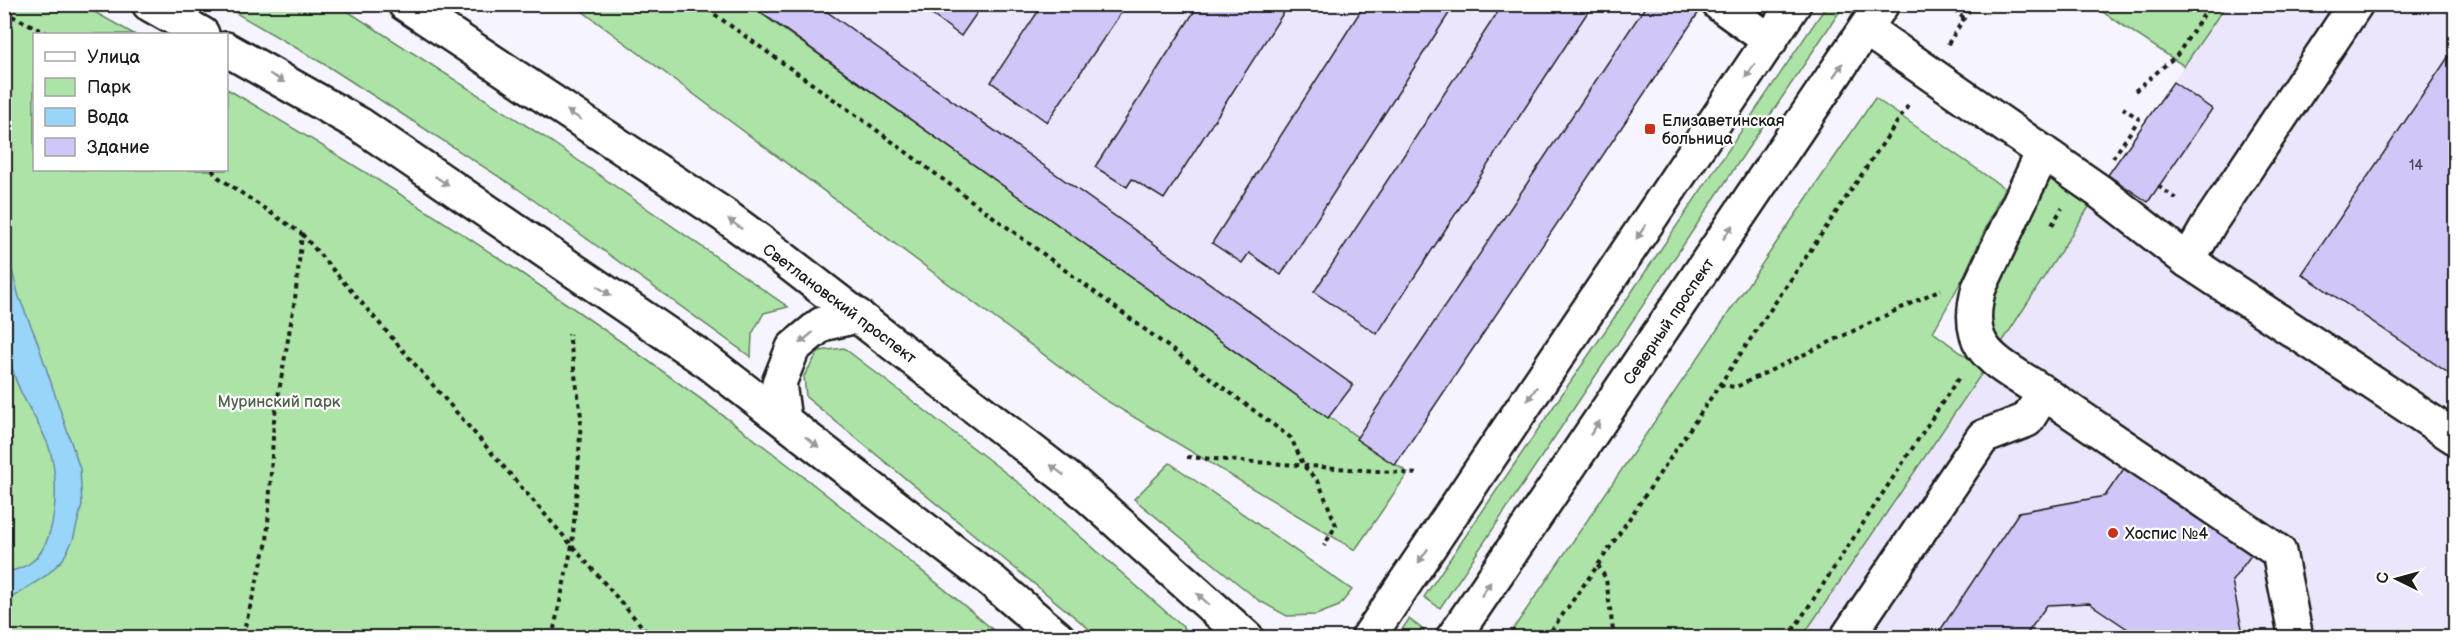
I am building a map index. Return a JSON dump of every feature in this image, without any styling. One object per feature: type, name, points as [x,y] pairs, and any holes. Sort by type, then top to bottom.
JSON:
[{"type":"main road","points":[[149,4],[200,33]]},
{"type":"main road","name":"Светлановский проспект","points":[[405,4],[724,215],[1076,485],[1247,638]]},
{"type":"main road","points":[[1719,4],[1770,41]]},
{"type":"main road","points":[[1368,638],[1794,4]]},
{"type":"main road","points":[[2188,261],[2211,221],[2356,4]]},
{"type":"main road","points":[[1874,16],[1930,73],[2077,175],[2188,261],[2456,438]]},
{"type":"main road","name":"Северный проспект","points":[[1453,638],[1874,16]]},
{"type":"main road","points":[[228,50],[359,124],[708,362],[993,582],[1058,638]]},
{"type":"main road","points":[[2043,152],[1979,288],[1973,309],[1973,329],[1980,344],[1992,358],[2278,552],[2296,638]]},
{"type":"main road","points":[[784,420],[779,383],[793,348],[822,324],[858,316]]},
{"type":"main road","points":[[1848,638],[1983,437],[2027,420],[2044,393]]},
{"type":"path","points":[[700,4],[867,123],[1102,300],[1264,416],[1291,438],[1304,466],[1319,483],[1336,525],[1324,546]]},
{"type":"path","points":[[1946,4],[1964,18]]},
{"type":"path","points":[[1545,638],[1598,565],[1720,385],[1930,73],[1973,4]]},
{"type":"path","points":[[2135,91],[2177,55],[2211,4]]},
{"type":"path","points":[[4,12],[47,33]]},
{"type":"path","points":[[2113,159],[2139,119],[2123,108]]},
{"type":"path","points":[[213,171],[218,177],[302,234],[652,638]]},
{"type":"path","points":[[2049,230],[2077,175]]},
{"type":"path","points":[[242,638],[267,542],[274,420],[295,299],[302,234]]},
{"type":"path","points":[[1720,385],[1737,387],[1952,283]]},
{"type":"path","points":[[552,638],[572,546],[580,416],[569,334]]},
{"type":"path","points":[[1788,638],[1980,344]]},
{"type":"path","points":[[1187,457],[1418,474]]},
{"type":"path","points":[[1598,565],[1606,579],[1614,638]]},
{"type":"shaded area","points":[[749,5],[1704,5],[1395,465]]},
{"type":"shaded area","points":[[2226,5],[2455,5],[2455,637],[1802,638],[1984,370],[2108,175]]},
{"type":"green space","points":[[2226,4],[2184,66],[2092,5]]},
{"type":"green space","name":"Муринский парк","points":[[4,5],[82,5],[132,33],[33,33],[33,171],[228,171],[228,90],[470,239],[628,346],[782,460],[930,577],[1001,637],[5,637]]},
{"type":"green space","points":[[222,5],[338,5],[549,140],[788,307],[764,313],[752,334],[751,357],[518,189],[329,67]]},
{"type":"green space","points":[[574,5],[749,5],[1408,473],[1355,550],[1102,398]]},
{"type":"green space","points":[[1827,5],[1844,5],[1440,608],[1424,597]]},
{"type":"green space","points":[[1875,98],[2004,188],[1963,278],[1933,332],[1984,370],[1802,637],[1507,638]]},
{"type":"green space","points":[[2051,174],[2091,204],[2001,344],[1989,320],[1993,296]]},
{"type":"green space","points":[[844,348],[1024,487],[1192,637],[1099,637],[806,397],[804,376],[819,351]]},
{"type":"green space","points":[[1170,463],[1352,590],[1339,606],[1316,615],[1287,616],[1258,600],[1134,499]]},
{"type":"green space","points":[[1409,619],[1425,631],[1421,637],[1397,637]]},
{"type":"water","points":[[4,240],[19,297],[36,338],[80,469],[82,505],[73,540],[63,559],[47,575],[5,602],[5,572],[20,568],[34,560],[48,536],[53,520],[55,487],[54,470],[47,442],[19,388],[8,352],[4,304]]},
{"type":"building","points":[[749,4],[816,4],[1353,385],[1328,418]]},
{"type":"building","points":[[917,4],[983,4],[961,36]]},
{"type":"building","points":[[1043,4],[1127,4],[1047,122],[991,82]]},
{"type":"building","points":[[1199,4],[1289,4],[1164,199],[1132,179],[1127,187],[1095,167]]},
{"type":"building","points":[[1365,4],[1455,4],[1281,275],[1249,253],[1242,263],[1212,243]]},
{"type":"building","points":[[1503,4],[1593,4],[1377,334],[1314,292]]},
{"type":"building","points":[[1647,4],[1687,4],[1699,12],[1395,465],[1356,439]]},
{"type":"building","points":[[2451,53],[2456,56],[2456,378],[2302,274]]},
{"type":"building","points":[[2173,82],[2212,109],[2148,202],[2108,175]]},
{"type":"building","name":"Хоспис №4","points":[[2125,467],[2252,554],[2232,581],[2244,638],[2141,638],[2089,603],[2047,605],[2024,638],[1935,638],[2019,512],[2105,496]]},
{"type":"place","name":"Елизаветинская больница","points":[[1650,129]]},
{"type":"place","name":"Хоспис №4","points":[[2113,533]]}]
